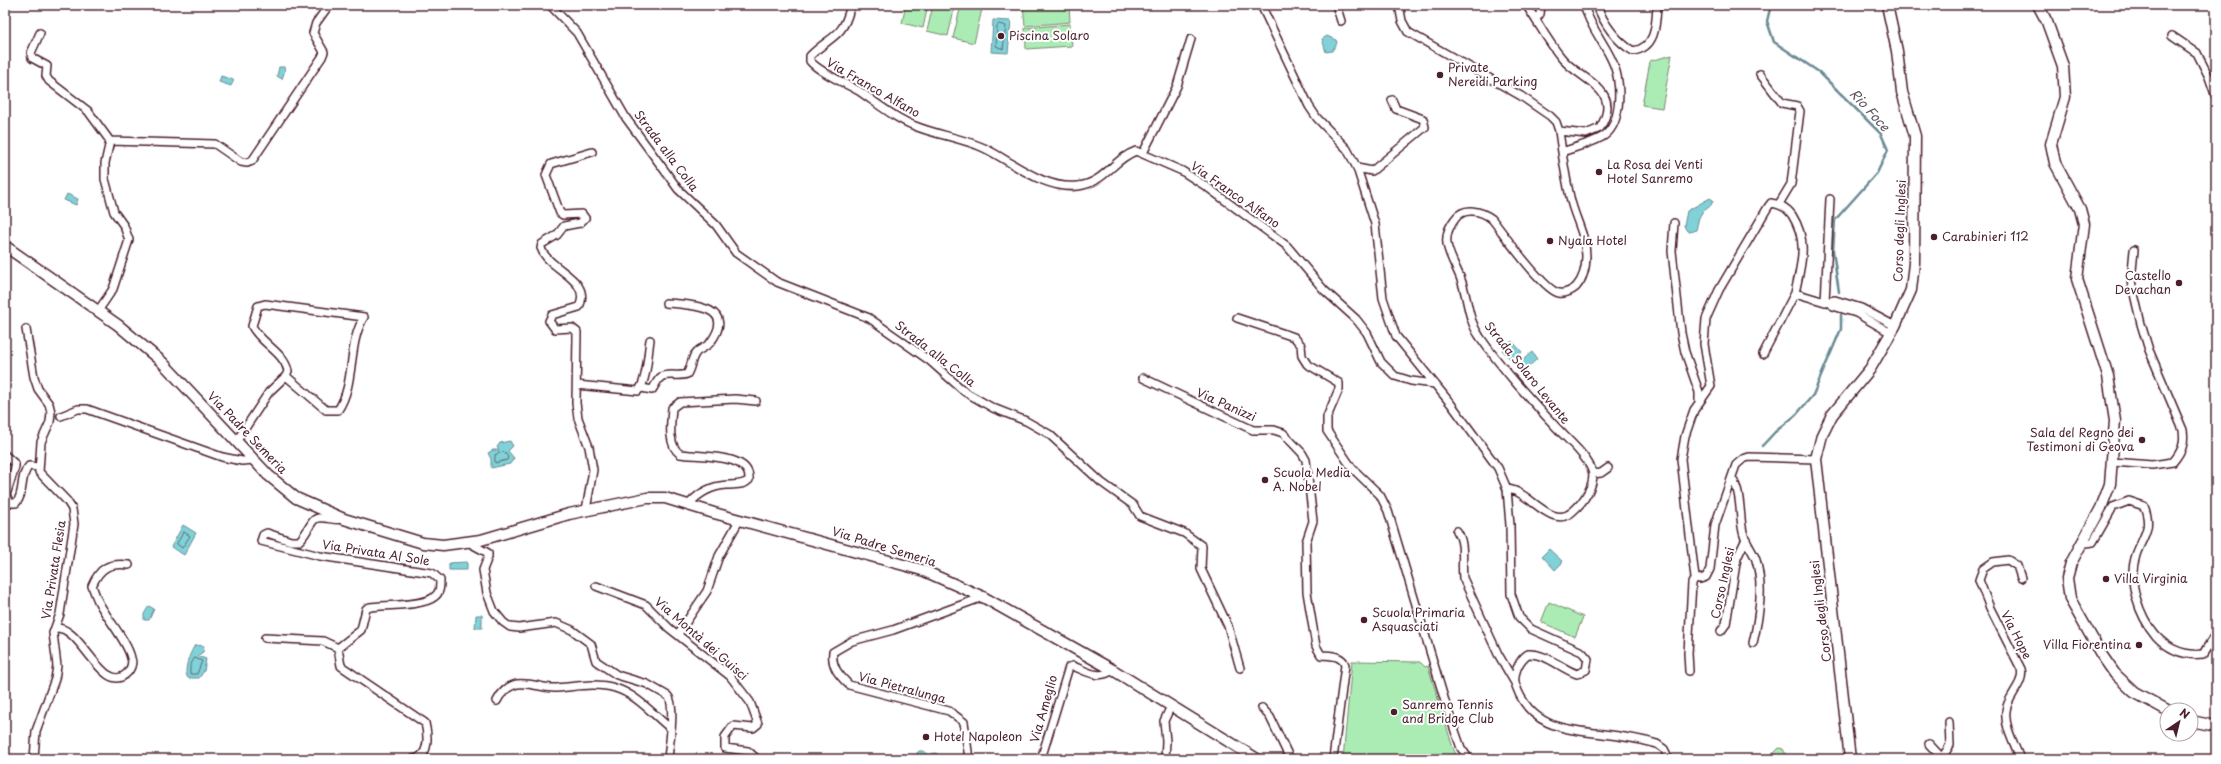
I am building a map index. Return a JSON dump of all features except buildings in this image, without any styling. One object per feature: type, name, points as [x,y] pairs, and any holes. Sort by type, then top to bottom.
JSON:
[{"type":"main road","name":"Corso degli Inglesi","points":[[1850,759],[1816,459],[1822,435],[1832,415],[1870,369],[1893,330],[1911,290],[1914,263],[1915,136],[1902,92],[1897,52],[1887,5]]},
{"type":"main road","points":[[2038,5],[2047,22],[2063,66],[2065,97],[2051,144],[2055,163],[2080,209],[2084,224],[2077,279],[2108,376],[2115,421],[2113,462],[2110,484],[2101,508],[2080,544],[2066,578],[2070,598],[2101,654],[2115,674],[2134,692],[2159,706]]},
{"type":"main road","name":"Via Padre Semeria","points":[[5,246],[98,311],[162,362],[268,475],[296,498],[344,519],[423,543],[443,545],[498,536],[586,510],[647,498],[664,498],[689,504],[714,513],[922,570],[983,597],[1113,670],[1257,759]]},
{"type":"main road","points":[[2199,723],[2216,726]]},
{"type":"street","points":[[110,140],[215,144],[241,162],[247,163],[252,161],[322,57],[324,52],[313,33],[316,23],[329,5]]},
{"type":"street","name":"Strada alla Colla","points":[[550,5],[577,33],[626,118],[665,172],[678,189],[716,225],[736,253],[777,282],[869,318],[930,361],[965,392],[993,408],[1026,421],[1049,434],[1101,482],[1133,505],[1140,516],[1184,533],[1202,546],[1201,569],[1228,626],[1240,668]]},
{"type":"street","points":[[1261,5],[1309,106],[1317,118],[1347,148],[1357,168],[1375,224],[1383,298],[1389,320],[1396,336],[1407,352],[1435,384],[1498,468],[1506,489],[1510,525],[1511,594],[1514,607],[1519,617],[1531,629],[1582,652],[1588,659],[1586,670],[1577,674],[1536,653],[1528,654],[1519,664],[1515,683]]},
{"type":"street","points":[[1336,5],[1341,21]]},
{"type":"street","points":[[1399,5],[1402,21],[1408,32],[1521,96],[1550,116],[1556,122],[1560,131],[1586,134],[1600,128],[1608,111],[1605,97],[1594,83],[1584,75],[1570,69],[1559,56],[1526,5]]},
{"type":"street","points":[[1536,19],[1540,14],[1541,5]]},
{"type":"street","points":[[1562,152],[1603,136],[1615,122],[1617,112],[1618,84],[1615,68],[1588,21],[1584,5]]},
{"type":"street","points":[[1597,5],[1604,23],[1627,48],[1633,51],[1645,49],[1650,44],[1657,5]]},
{"type":"street","name":"Via Franco Alfano","points":[[850,8],[847,22],[840,32],[820,46],[810,56],[810,61],[816,68],[828,73],[889,113],[915,127],[983,148],[1029,174],[1059,186],[1079,186],[1103,177],[1127,154],[1136,151],[1182,171],[1207,187],[1288,246],[1324,290],[1356,319],[1367,333],[1381,362],[1395,376],[1411,381],[1435,384]]},
{"type":"street","points":[[40,33],[31,53],[32,58],[47,66],[46,76],[49,81],[88,111],[96,119],[110,140],[105,163],[105,179],[114,212],[124,226],[129,240],[113,289],[98,311]]},
{"type":"street","points":[[2172,36],[2197,53],[2209,77],[2216,97]]},
{"type":"street","points":[[1143,153],[1177,86],[1191,39]]},
{"type":"street","points":[[1760,74],[1782,103],[1797,106],[1800,111],[1791,184],[1779,204]]},
{"type":"street","points":[[1357,168],[1372,171],[1425,127],[1423,119],[1396,109],[1392,100]]},
{"type":"street","name":"Strada Solaro Levante","points":[[1560,131],[1570,197],[1585,243],[1586,256],[1583,276],[1573,290],[1566,293],[1558,293],[1550,287],[1524,260],[1492,219],[1481,212],[1470,210],[1457,216],[1450,225],[1446,236],[1446,242],[1467,296],[1470,318],[1479,336],[1531,400],[1586,461],[1593,474]]},
{"type":"street","points":[[586,510],[593,470],[589,447],[578,418],[576,403],[577,332],[572,328],[555,328],[549,321],[552,315],[579,307],[581,300],[580,288],[577,282],[549,261],[541,248],[542,244],[557,235],[564,226],[580,223],[585,218],[582,214],[563,215],[560,213],[546,175],[550,164],[592,152]]},
{"type":"street","points":[[1827,302],[1830,199]]},
{"type":"street","points":[[1696,578],[1681,459],[1685,436],[1699,400],[1711,386],[1704,344],[1706,319],[1762,214],[1771,203],[1779,204],[1789,212],[1802,234],[1803,251],[1795,293],[1763,354]]},
{"type":"street","points":[[1674,223],[1672,251],[1681,333],[1684,352],[1699,392],[1699,400]]},
{"type":"street","points":[[2113,462],[2152,465],[2172,462],[2180,452],[2184,442],[2183,430],[2151,355],[2142,324],[2131,281],[2134,250]]},
{"type":"street","points":[[1795,293],[1827,302],[1835,300],[1861,308],[1893,330]]},
{"type":"street","points":[[577,385],[638,390],[642,388],[652,390],[660,378],[664,376],[679,376],[686,374],[695,354],[709,344],[719,324],[719,319],[716,315],[697,305],[666,303]]},
{"type":"street","points":[[236,442],[269,392],[286,376],[288,371],[287,367],[255,332],[252,326],[258,306],[265,304],[364,317],[357,328],[347,386],[342,404],[338,410],[326,410],[286,376]]},
{"type":"street","points":[[1237,318],[1294,337],[1301,345],[1302,356],[1307,364],[1339,383],[1340,386],[1327,417],[1326,428],[1352,468],[1380,495],[1388,511],[1447,708],[1458,740],[1468,759]]},
{"type":"street","points":[[5,455],[16,467],[6,495],[10,503],[16,503],[19,499],[24,472],[29,466],[39,467],[42,442],[50,422],[51,412],[49,404],[38,390],[34,377],[26,329]]},
{"type":"street","points":[[642,388],[650,340]]},
{"type":"street","name":"Via Panizzi","points":[[1143,378],[1253,430],[1274,430],[1283,433],[1290,438],[1306,460],[1313,521],[1306,542],[1307,592],[1316,646],[1321,655],[1339,657],[1343,660],[1345,665],[1333,759]]},
{"type":"street","points":[[689,504],[698,493],[726,485],[743,484],[749,480],[749,476],[745,466],[734,460],[680,454],[676,451],[672,442],[672,408],[680,402],[735,399],[756,401]]},
{"type":"street","points":[[61,416],[78,408],[87,409],[222,457],[242,461],[254,460]]},
{"type":"street","points":[[1689,671],[1688,653],[1692,583],[1696,578],[1706,577],[1710,569],[1715,525],[1736,465],[1743,459],[1749,457],[1816,459]]},
{"type":"street","name":"Via Privata Flesia","points":[[34,759],[36,731],[55,679],[56,666],[53,633],[56,628],[74,517],[67,501],[39,472],[39,467]]},
{"type":"street","points":[[1506,489],[1518,491],[1552,516],[1563,517],[1573,511],[1583,499],[1592,485],[1593,474],[1601,473],[1608,468]]},
{"type":"street","points":[[1732,478],[1739,498],[1743,534],[1756,560],[1760,590],[1758,618],[1753,643]]},
{"type":"street","points":[[2080,544],[2093,542],[2112,507],[2129,501],[2144,506],[2149,517],[2147,532],[2136,556],[2134,583],[2136,597],[2148,627],[2162,642],[2189,655],[2203,654],[2216,633]]},
{"type":"street","name":"Via Privata Al Sole","points":[[338,648],[361,630],[366,609],[370,607],[430,600],[439,592],[440,580],[432,573],[320,556],[261,541],[263,535],[267,533],[292,541],[299,541],[304,537],[314,520],[320,517],[337,521],[344,519]]},
{"type":"street","points":[[678,634],[707,591],[719,556],[740,519]]},
{"type":"street","points":[[1457,531],[1463,542],[1461,565],[1463,578],[1498,654],[1515,683],[1524,704],[1533,714],[1556,727],[1657,744],[1664,749],[1669,759]]},
{"type":"street","name":"Corso Inglesi","points":[[1721,631],[1726,624],[1737,558],[1746,539]]},
{"type":"street","points":[[467,542],[483,549],[488,555],[483,576],[487,593],[494,611],[503,622],[510,627],[519,628],[552,622],[561,624],[591,644],[596,661],[617,675],[647,684],[668,696],[671,700],[668,759]]},
{"type":"street","name":"Via Hope","points":[[2020,759],[2008,725],[2006,711],[2023,675],[2021,668],[1990,608],[1979,580],[1983,569],[1993,562],[2008,560],[2017,566],[2021,578]]},
{"type":"street","points":[[56,628],[62,627],[72,632],[105,674],[115,678],[125,675],[131,667],[131,656],[100,606],[92,586],[98,572],[115,564],[129,566]]},
{"type":"street","name":"Via Montà dei Guisci","points":[[596,586],[646,605],[678,634],[730,676],[750,702],[758,724],[756,727],[733,726],[725,737],[724,745],[729,750],[748,751],[757,759]]},
{"type":"street","name":"Via Pietralunga","points":[[968,759],[964,722],[958,716],[949,711],[849,685],[838,673],[832,660],[833,652],[852,641],[894,630],[983,597]]},
{"type":"street","points":[[265,638],[323,641],[338,648],[341,666],[425,723],[428,735],[426,747],[422,755],[413,759]]},
{"type":"street","name":"Via Ameglio","points":[[1041,759],[1069,667],[1073,666],[1099,676],[1113,670]]},
{"type":"street","points":[[497,701],[505,690],[517,684],[554,688],[572,685],[616,688],[632,698],[670,728]]},
{"type":"street","points":[[1165,759],[1166,741],[1164,721],[1171,706]]},
{"type":"street","points":[[1262,708],[1270,717],[1290,759]]},
{"type":"street","points":[[1929,744],[1943,759],[1950,745],[1949,722]]},
{"type":"green space","points":[[906,5],[928,5],[923,28],[902,23]]},
{"type":"green space","points":[[933,5],[955,5],[948,36],[927,31]]},
{"type":"green space","points":[[961,5],[983,5],[974,43],[953,38]]},
{"type":"green space","points":[[1023,5],[1069,5],[1070,22],[1025,26]]},
{"type":"green space","points":[[1070,24],[1072,46],[1026,49],[1025,28]]},
{"type":"green space","points":[[1672,55],[1662,108],[1642,105],[1650,61]]},
{"type":"green space","points":[[1549,602],[1583,617],[1575,637],[1541,622]]},
{"type":"green space","name":"Sanremo Tennis and Bridge Club","points":[[1352,661],[1420,662],[1425,667],[1428,666],[1453,748],[1458,759],[1343,759]]},
{"type":"green space","points":[[1779,748],[1783,749],[1788,759],[1768,759]]},
{"type":"water","name":"Piscina Solaro","points":[[993,20],[1011,21],[1008,53],[991,52]]},
{"type":"water","points":[[1327,36],[1336,40],[1337,43],[1332,51],[1326,52],[1322,39]]},
{"type":"water","points":[[279,67],[284,67],[285,70],[282,79],[277,76]]},
{"type":"water","points":[[221,76],[234,80],[231,86],[219,82]]},
{"type":"water","points":[[67,194],[78,199],[76,205],[64,200]]},
{"type":"water","points":[[1710,198],[1713,200],[1712,203],[1701,214],[1696,230],[1690,232],[1687,231],[1684,226],[1687,211]]},
{"type":"water","points":[[1512,341],[1522,352],[1519,355],[1523,360],[1532,352],[1537,359],[1525,370],[1519,363],[1516,365],[1502,350]]},
{"type":"water","points":[[510,441],[513,446],[508,451],[514,458],[510,464],[491,468],[491,459],[488,453],[493,450],[499,450],[497,447],[500,443]]},
{"type":"water","points":[[183,525],[196,533],[184,555],[171,547]]},
{"type":"water","points":[[1549,549],[1563,562],[1555,570],[1542,556]]},
{"type":"water","points":[[467,562],[467,570],[449,570],[449,563]]},
{"type":"water","points":[[149,606],[154,609],[149,620],[144,620],[144,614]]},
{"type":"water","points":[[476,615],[482,615],[482,628],[475,628]]},
{"type":"water","points":[[195,645],[204,646],[203,652],[197,656],[206,659],[204,671],[199,678],[188,678],[186,671],[189,656]]},
{"type":"water","points":[[919,751],[924,751],[929,755],[935,753],[939,755],[940,759],[916,759]]},
{"type":"waterway","name":"Rio Foce","points":[[1771,5],[1767,21],[1774,42],[1819,72],[1881,134],[1888,150],[1877,173],[1835,220],[1833,251],[1839,292]]},
{"type":"waterway","name":"Rio Foce","points":[[1762,446],[1775,432],[1796,415],[1813,395],[1841,329],[1841,315]]},
{"type":"place","name":"Piscina Solaro","points":[[1001,36]]},
{"type":"place","name":"Private Nereidi Parking","points":[[1440,75]]},
{"type":"place","name":"La Rosa dei Venti Hotel Sanremo","points":[[1599,172]]},
{"type":"place","name":"Carabinieri 112","points":[[1934,237]]},
{"type":"place","name":"Nyala Hotel","points":[[1550,241]]},
{"type":"place","name":"Castello Devachan","points":[[2179,283]]},
{"type":"place","name":"Sala del Regno dei Testimoni di Geova","points":[[2142,440]]},
{"type":"place","name":"Scuola Media A. Nobel","points":[[1265,480]]},
{"type":"place","name":"Villa Virginia","points":[[2106,579]]},
{"type":"place","name":"Scuola Primaria Asquasciati","points":[[1364,620]]},
{"type":"place","name":"Villa Fiorentina","points":[[2139,645]]},
{"type":"place","name":"Sanremo Tennis and Bridge Club","points":[[1394,712]]},
{"type":"place","name":"Hotel Napoleon","points":[[926,737]]}]
